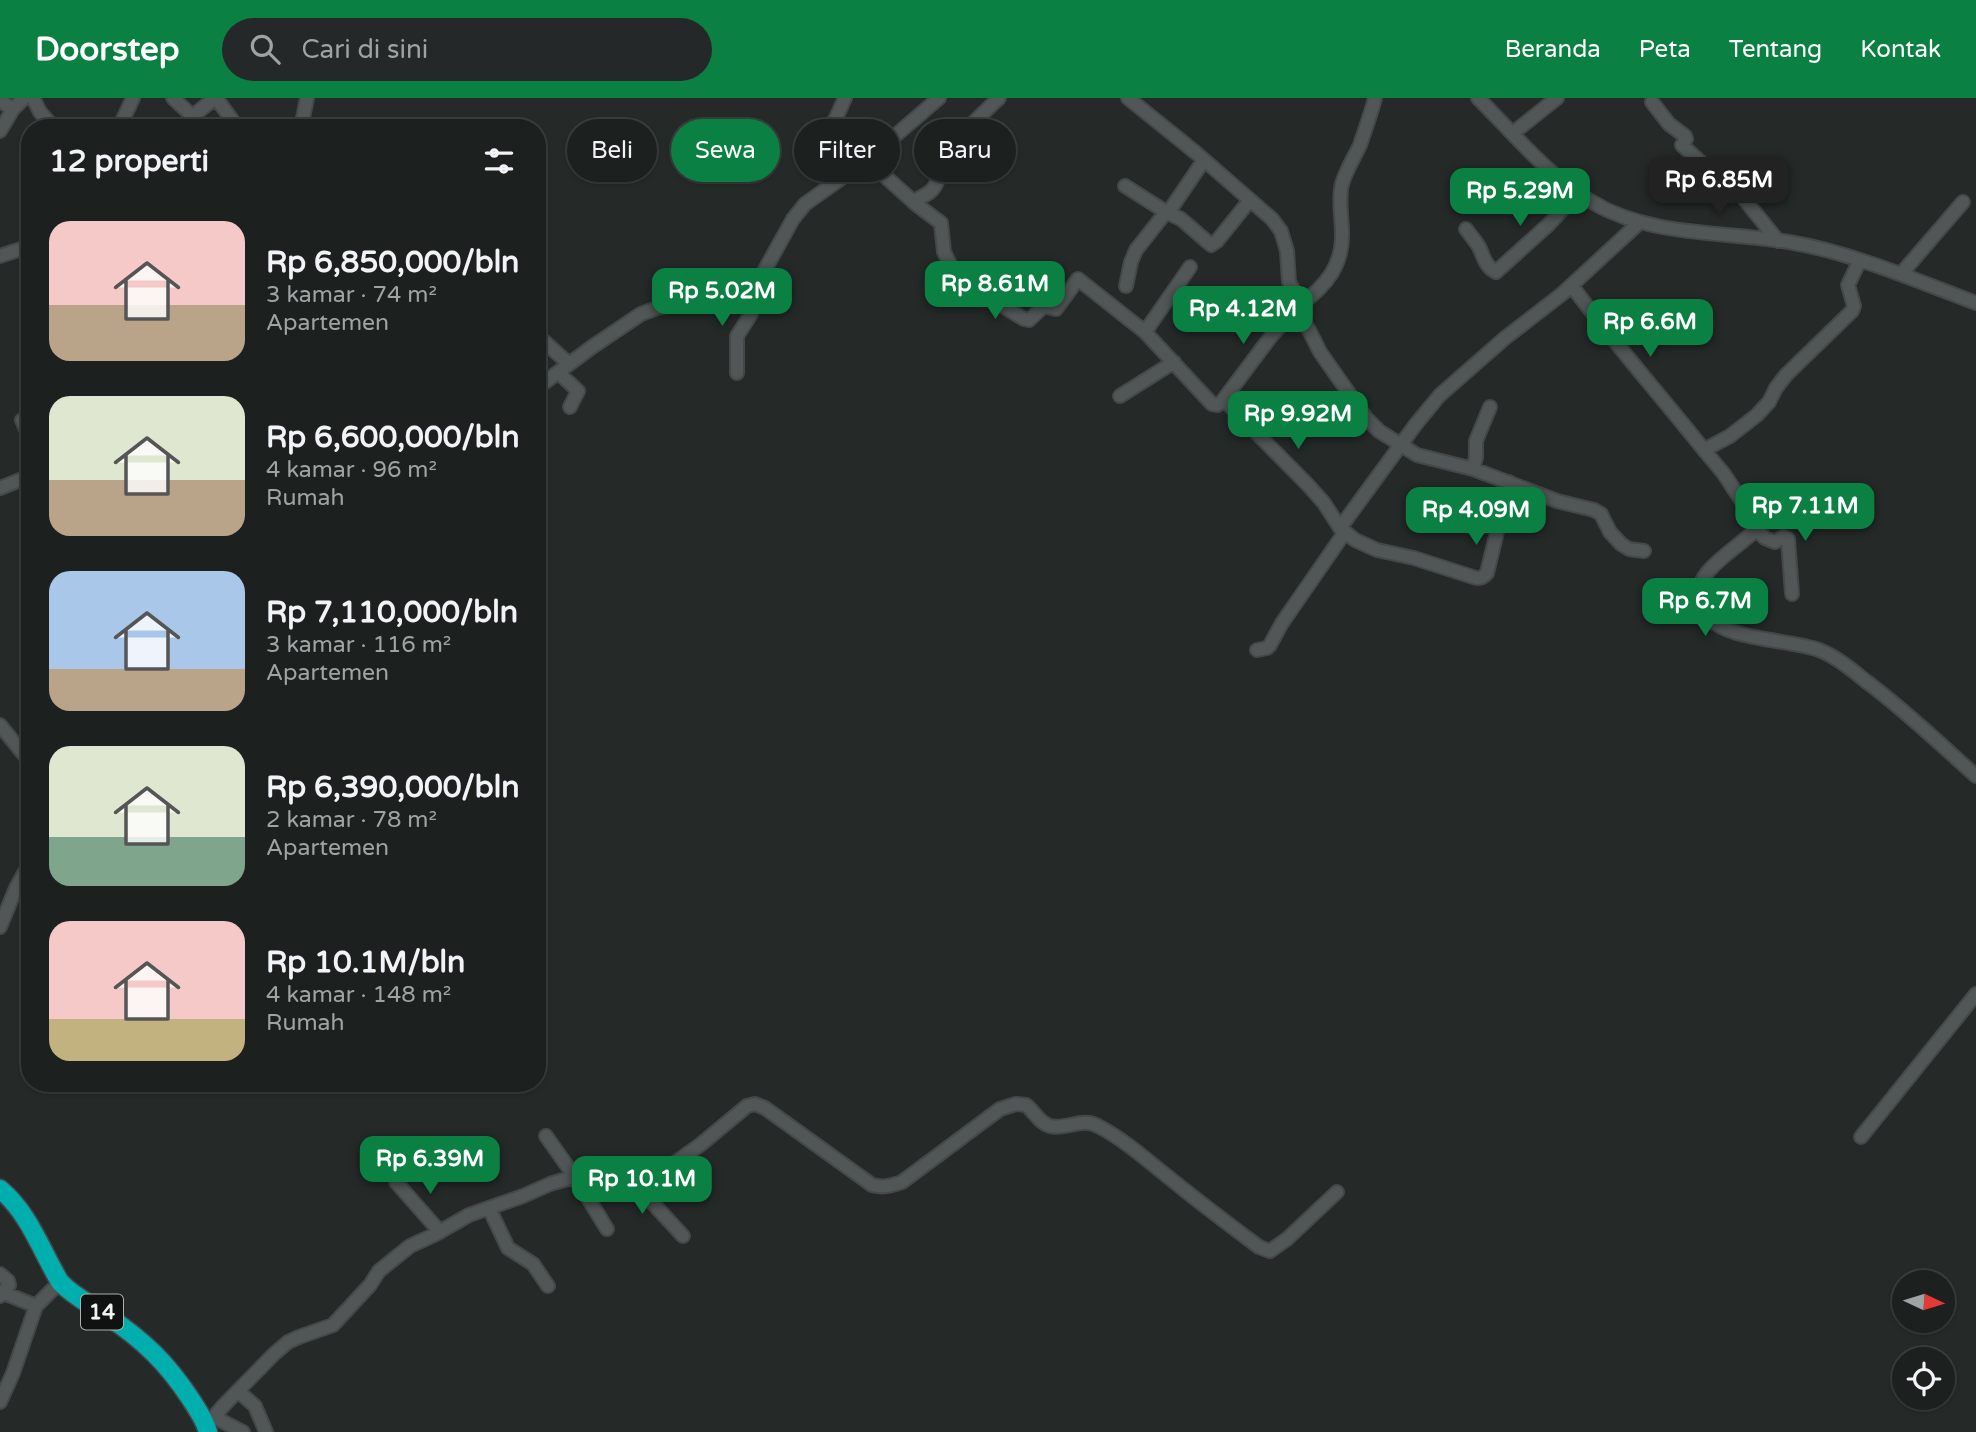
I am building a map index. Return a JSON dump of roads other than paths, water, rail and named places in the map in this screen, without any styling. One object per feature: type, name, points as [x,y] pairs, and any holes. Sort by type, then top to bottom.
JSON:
[{"type":"highway","name":"14","points":[[0,1189],[22,1212],[60,1282],[68,1291],[107,1315],[156,1354],[177,1378],[210,1425]]},
{"type":"street","points":[[0,131],[13,109],[24,98]]},
{"type":"street","points":[[33,98],[46,119]]},
{"type":"street","points":[[123,119],[133,98]]},
{"type":"street","points":[[173,98],[194,115],[215,98],[231,119]]},
{"type":"street","points":[[303,119],[307,98]]},
{"type":"street","points":[[835,119],[845,98]]},
{"type":"street","points":[[900,132],[939,98]]},
{"type":"street","points":[[914,202],[935,187],[946,159],[972,124],[999,98]]},
{"type":"street","points":[[1128,98],[1272,219],[1281,231],[1287,251],[1289,282],[1301,304],[1302,319],[1320,352],[1378,431],[1417,455],[1473,469],[1557,501],[1594,510],[1601,514],[1610,532],[1621,544],[1629,549],[1644,551]]},
{"type":"street","points":[[892,182],[941,223],[944,252],[957,278],[1029,320],[1044,306],[1056,309],[1078,279],[1145,332],[1212,404],[1217,405],[1224,400],[1272,335],[1329,279],[1339,261],[1342,251],[1342,186],[1359,146],[1374,98]]},
{"type":"street","points":[[1478,98],[1560,180],[1608,210],[1640,222],[1778,241],[1860,260],[1976,303]]},
{"type":"street","points":[[1513,133],[1557,98]]},
{"type":"street","points":[[0,101],[13,109]]},
{"type":"street","points":[[1652,103],[1669,124],[1685,135],[1686,139],[1682,144],[1685,148],[1704,166],[1744,191],[1745,200],[1778,241]]},
{"type":"street","points":[[1126,286],[1136,250],[1204,160]]},
{"type":"street","points":[[546,381],[640,314],[665,307],[724,303],[753,286],[793,219],[806,204],[834,182]]},
{"type":"street","points":[[1125,186],[1181,219],[1211,246],[1250,200]]},
{"type":"street","points":[[1466,229],[1481,256],[1491,270],[1496,272],[1548,225],[1578,193]]},
{"type":"street","points":[[1901,275],[1963,202]]},
{"type":"street","points":[[1257,650],[1270,645],[1343,530],[1345,519],[1440,395],[1505,338],[1572,286],[1622,236],[1640,222]]},
{"type":"street","points":[[0,256],[21,249]]},
{"type":"street","points":[[1704,450],[1730,436],[1756,415],[1769,402],[1786,375],[1852,311],[1854,306],[1848,285],[1860,260]]},
{"type":"street","points":[[1145,332],[1190,267]]},
{"type":"street","points":[[737,373],[737,336],[751,314],[753,286]]},
{"type":"street","points":[[1572,286],[1602,327],[1724,474],[1757,524],[1756,529],[1702,578],[1698,598],[1711,621],[1727,631],[1804,645],[1828,654],[1898,705],[1976,776]]},
{"type":"street","points":[[546,346],[578,391],[570,407]]},
{"type":"street","points":[[1120,396],[1174,362]]},
{"type":"street","points":[[1224,400],[1307,484],[1343,530],[1355,540],[1377,550],[1414,558],[1478,578],[1484,576],[1487,573],[1509,482]]},
{"type":"street","points":[[1473,469],[1477,453],[1476,441],[1490,407]]},
{"type":"street","points":[[0,488],[21,480]]},
{"type":"street","points":[[1756,529],[1765,538],[1775,542],[1783,537],[1788,539],[1792,594]]},
{"type":"street","points":[[0,725],[21,751]]},
{"type":"street","points":[[0,927],[21,879]]},
{"type":"street","points":[[1861,1137],[1976,994]]},
{"type":"street","points":[[243,1432],[210,1425],[274,1354],[299,1336],[334,1325],[379,1271],[410,1247],[469,1215],[590,1172],[615,1169],[649,1178],[661,1174],[747,1107],[755,1104],[765,1108],[872,1185],[889,1187],[902,1182],[1000,1110],[1016,1104],[1030,1107],[1040,1120],[1050,1126],[1063,1127],[1088,1122],[1127,1144],[1201,1204],[1266,1250],[1274,1250],[1337,1192]]},
{"type":"street","points":[[545,1136],[575,1177],[607,1229]]},
{"type":"street","points":[[625,1172],[683,1236]]},
{"type":"street","points":[[396,1182],[440,1232]]},
{"type":"street","points":[[489,1208],[508,1248],[533,1264],[548,1286]]},
{"type":"street","points":[[0,1274],[9,1285],[2,1294],[36,1307]]},
{"type":"street","points":[[0,1402],[13,1374],[36,1307],[60,1282]]},
{"type":"street","points":[[238,1391],[255,1406],[267,1432]]}]
